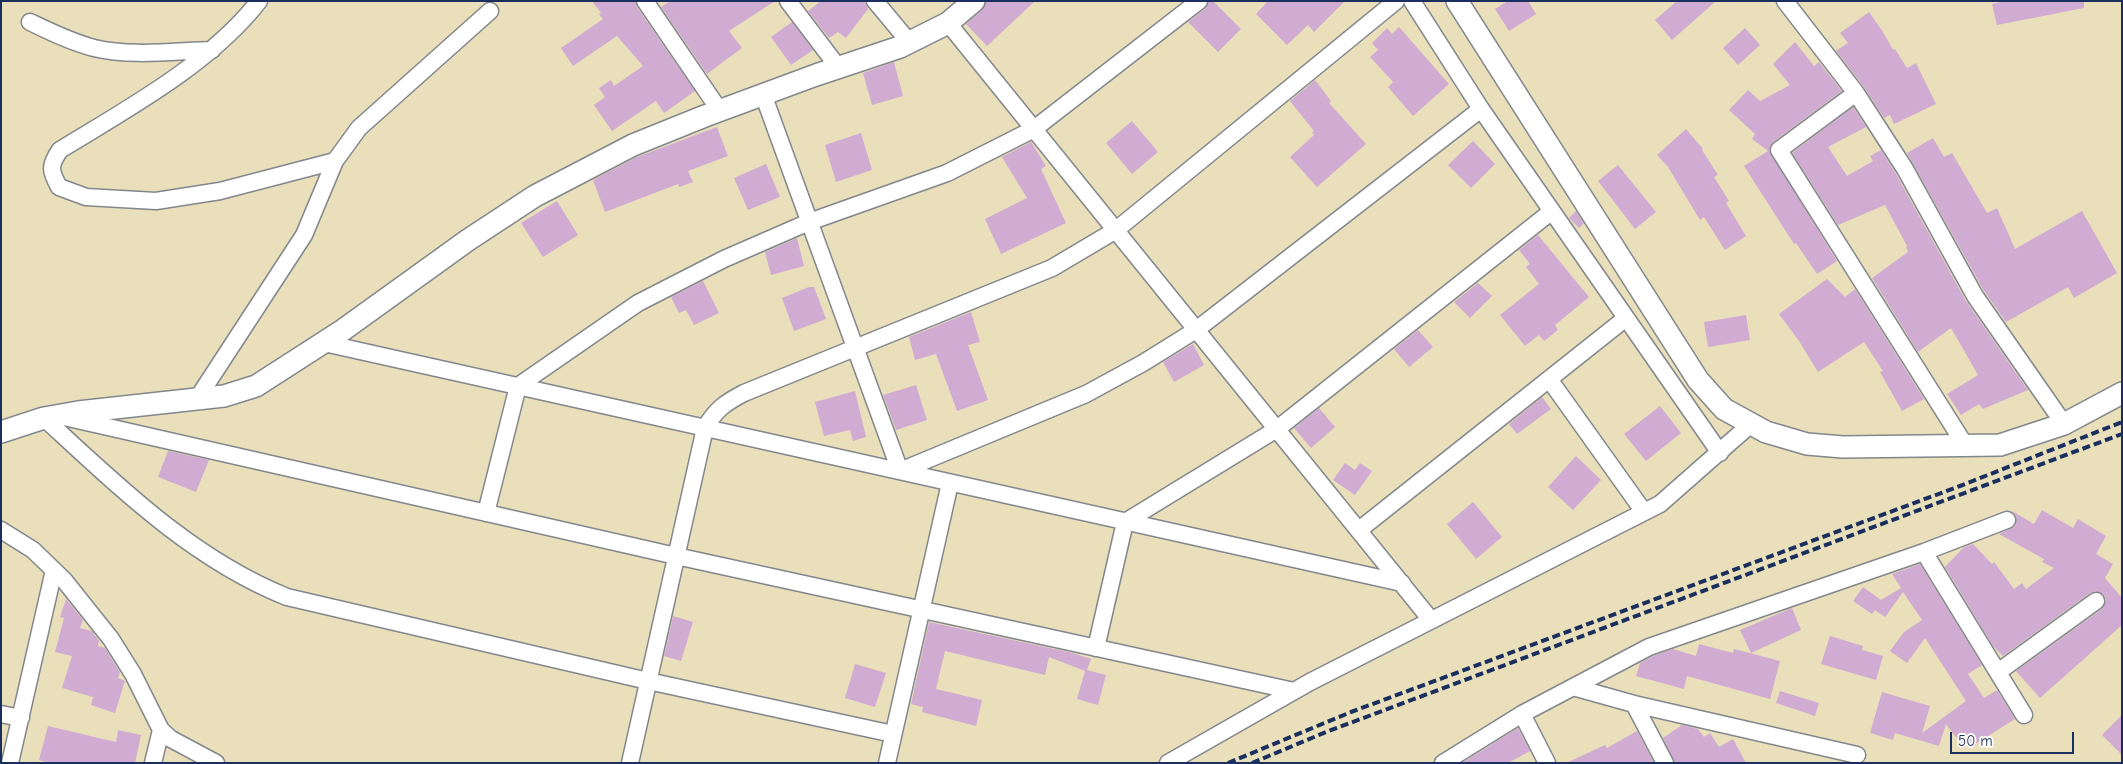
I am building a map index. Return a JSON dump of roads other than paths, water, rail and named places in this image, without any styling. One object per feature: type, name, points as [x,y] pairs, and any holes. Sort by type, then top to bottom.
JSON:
[{"type":"street","points":[[259,1],[212,50],[141,101],[60,150],[52,162],[52,172],[59,188],[86,197],[156,201],[220,192],[335,161]]},
{"type":"street","points":[[645,1],[720,110]]},
{"type":"street","points":[[788,1],[838,67]]},
{"type":"street","points":[[875,1],[910,42]]},
{"type":"street","points":[[1,432],[51,417],[224,396],[256,386],[324,343],[468,240],[535,196],[634,145],[720,110],[910,42],[948,23],[974,1]]},
{"type":"street","points":[[486,513],[518,386],[638,303],[724,259],[809,222],[946,173],[1034,129],[1198,1]]},
{"type":"street","points":[[630,763],[705,428],[713,413],[725,403],[744,393],[1052,268],[1116,230],[1396,1]]},
{"type":"street","points":[[1412,1],[1481,109],[1720,453]]},
{"type":"street","points":[[1458,1],[1698,380],[1724,409],[1766,432],[1816,445],[1843,447],[2000,445],[2064,424],[2122,393]]},
{"type":"street","points":[[1785,1],[1856,93],[1905,169],[1975,296],[2064,424]]},
{"type":"street","points":[[196,399],[304,235],[335,161],[359,128],[490,11]]},
{"type":"street","points":[[30,22],[64,38],[95,48],[135,52],[212,50]]},
{"type":"street","points":[[948,23],[1431,620]]},
{"type":"street","points":[[1856,93],[1779,150],[1965,445]]},
{"type":"street","points":[[763,94],[900,471]]},
{"type":"street","points":[[900,471],[1086,394],[1143,363],[1196,330],[1481,109]]},
{"type":"street","points":[[1096,648],[1125,522],[1277,429],[1552,211]]},
{"type":"street","points":[[1358,530],[1626,318]]},
{"type":"street","points":[[324,343],[1402,584]]},
{"type":"street","points":[[1549,379],[1644,512]]},
{"type":"street","points":[[51,417],[1294,691]]},
{"type":"street","points":[[51,417],[128,495],[184,540],[258,585],[288,597],[648,681],[893,734]]},
{"type":"street","points":[[1168,763],[1294,691],[1660,504],[1751,424]]},
{"type":"street","points":[[887,763],[950,483]]},
{"type":"street","points":[[1443,763],[1522,714],[1649,647],[1924,552],[2007,520]]},
{"type":"street","points":[[1,530],[33,550],[64,580],[111,639],[133,674],[161,730],[171,739],[216,763]]},
{"type":"street","points":[[1924,552],[2024,715]]},
{"type":"street","points":[[10,763],[54,570]]},
{"type":"street","points":[[1998,672],[2096,601]]},
{"type":"street","points":[[1573,687],[1634,704],[1857,756]]},
{"type":"street","points":[[1634,704],[1665,763]]},
{"type":"street","points":[[1,714],[20,718]]},
{"type":"street","points":[[1522,714],[1547,763]]},
{"type":"street","points":[[154,763],[161,730]]},
{"type":"railway","points":[[1228,763],[1351,712],[1960,486],[2122,422]]},
{"type":"railway","points":[[1252,763],[1326,732],[2122,434]]}]
